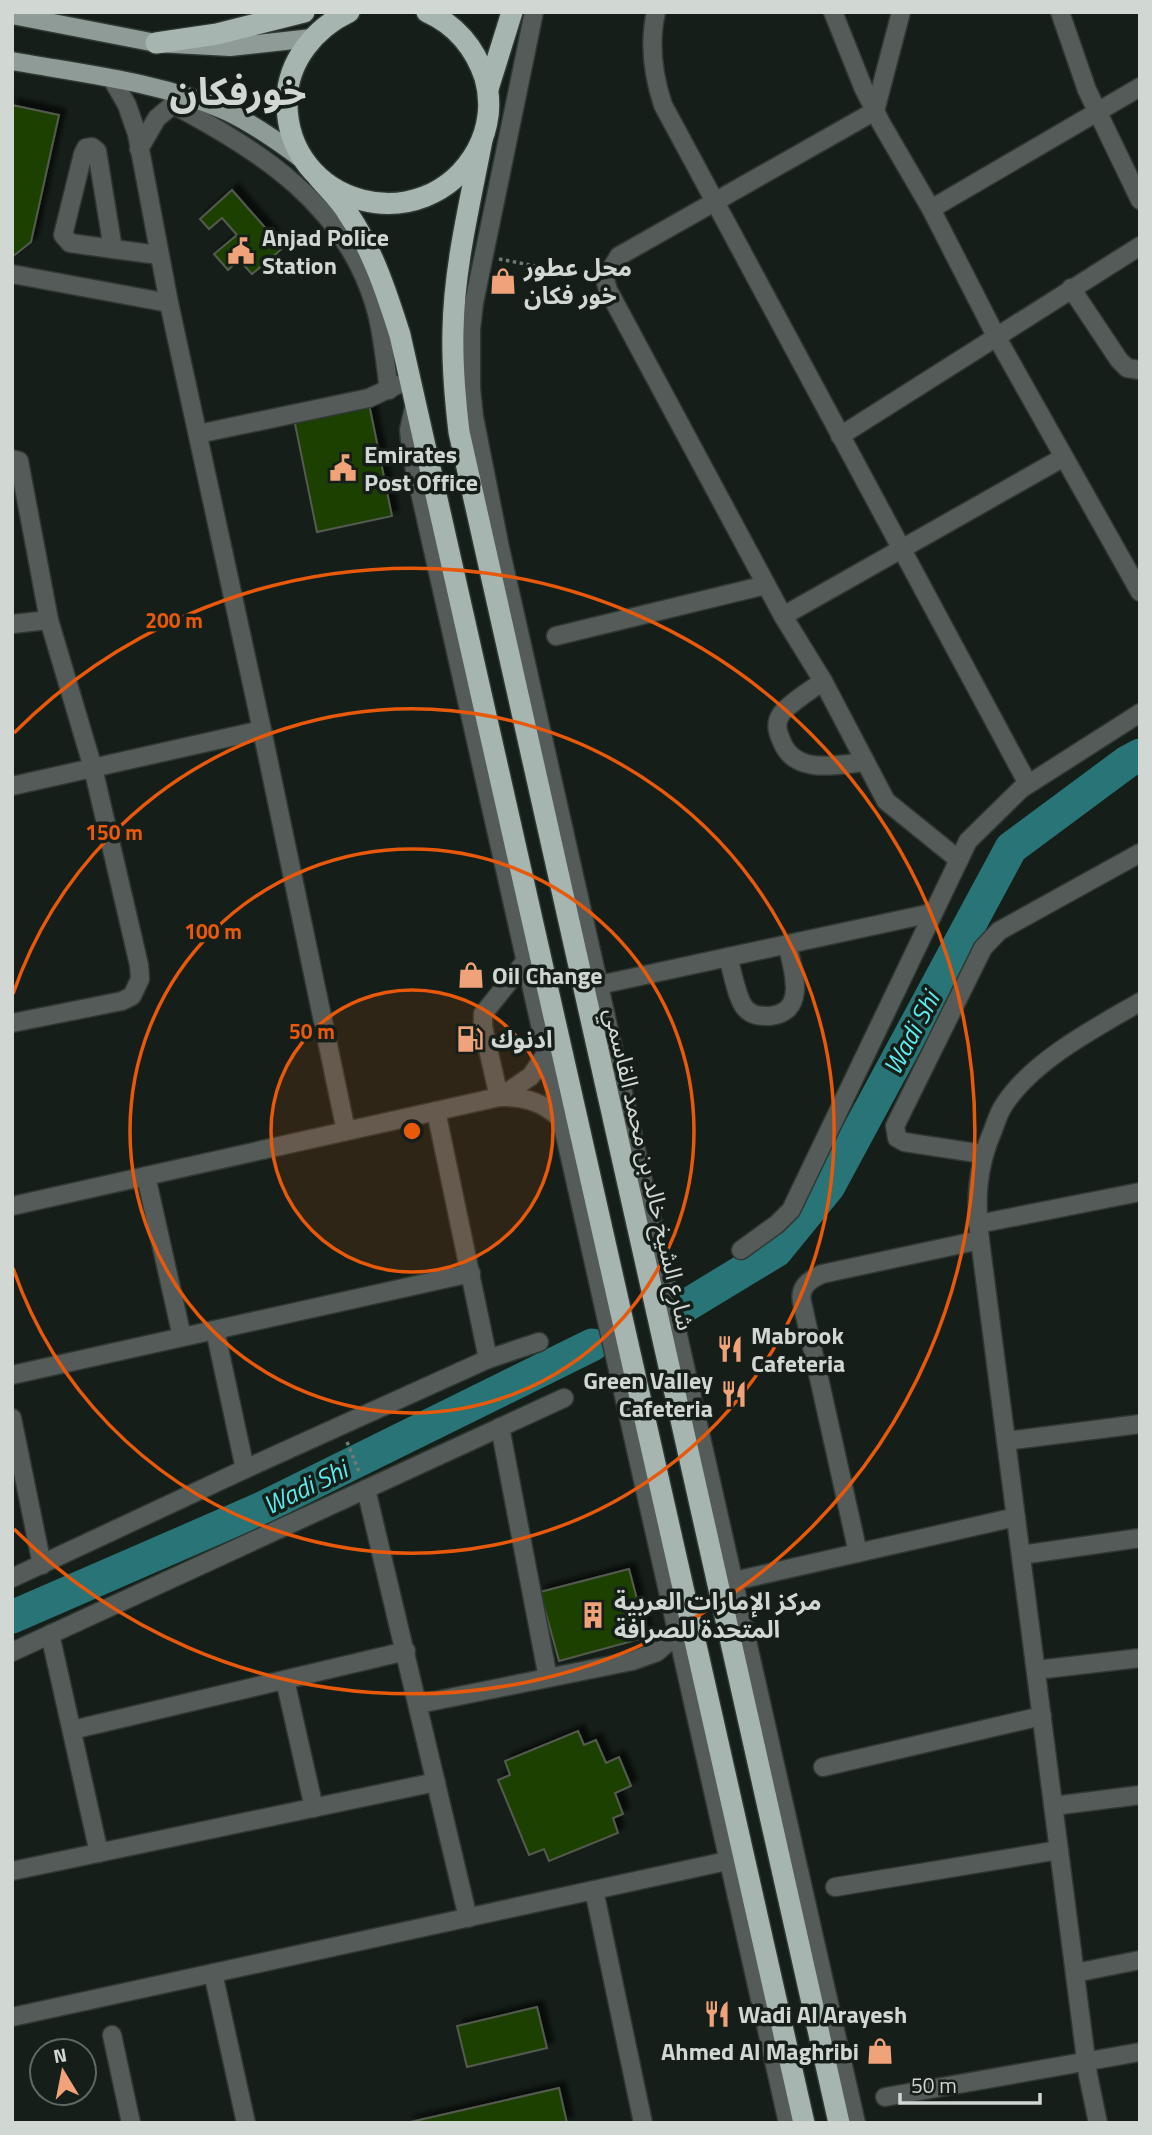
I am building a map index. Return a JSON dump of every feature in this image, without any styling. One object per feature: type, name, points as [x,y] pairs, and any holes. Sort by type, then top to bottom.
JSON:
[{"type":"highway","points":[[156,43],[217,34],[275,16],[303,12]]},
{"type":"highway","points":[[349,12],[332,20],[312,38],[294,66],[287,98],[290,130],[304,160],[349,214],[370,253],[387,293],[409,373],[497,803],[596,1240],[612,1279],[634,1372],[745,1902],[757,1923],[804,2123]]},
{"type":"highway","points":[[427,12],[441,18],[463,37],[479,61],[488,89]]},
{"type":"highway","points":[[488,89],[512,12]]},
{"type":"highway","name":"شارع الشيخ خالد بن محمد القاسمي","points":[[488,89],[489,106],[457,278],[462,330],[453,381],[459,432],[493,550],[614,1091],[667,1366],[806,1941],[839,2123]]},
{"type":"highway","points":[[318,177],[341,193],[368,203],[396,204],[424,198],[449,184],[469,164],[482,140]]},
{"type":"highway","points":[[757,1923],[767,1932],[779,1956],[818,2123]]},
{"type":"main road","points":[[12,15],[156,43],[230,47],[312,38]]},
{"type":"main road","points":[[12,61],[111,79],[227,112],[273,137],[304,160]]},
{"type":"street","points":[[462,330],[483,256],[534,12]]},
{"type":"street","points":[[656,12],[654,78],[663,104],[1028,785]]},
{"type":"street","points":[[833,12],[875,111],[931,209],[996,336],[1138,586]]},
{"type":"street","points":[[901,12],[875,111],[619,256],[605,279],[608,290],[766,585],[823,681],[886,801],[959,860]]},
{"type":"street","points":[[1060,12],[1087,90],[1140,201]]},
{"type":"street","points":[[111,79],[132,120],[139,149],[169,303],[346,1131]]},
{"type":"street","points":[[931,209],[1140,87]]},
{"type":"street","points":[[139,149],[149,128],[179,100],[260,155],[305,194],[345,242],[367,284],[380,328],[389,390]]},
{"type":"street","points":[[113,249],[97,151],[89,147],[83,154],[63,235],[70,243],[113,249],[159,255]]},
{"type":"street","points":[[840,436],[1140,246]]},
{"type":"street","points":[[12,274],[169,303]]},
{"type":"street","points":[[1071,288],[1119,360],[1127,368],[1140,370]]},
{"type":"street","points":[[198,434],[369,398],[389,390],[409,373]]},
{"type":"street","points":[[783,616],[1064,457]]},
{"type":"street","points":[[12,459],[19,461],[49,620],[93,768],[140,979],[132,996],[122,1001],[12,1023]]},
{"type":"street","points":[[493,550],[599,985],[614,1091],[734,1581],[806,1941],[856,2123]]},
{"type":"street","points":[[555,636],[766,585]]},
{"type":"street","points":[[12,624],[49,620]]},
{"type":"street","points":[[823,681],[780,714],[776,729],[784,749],[798,762],[821,766],[865,762]]},
{"type":"street","points":[[741,1250],[777,1224],[791,1210],[968,841],[1028,785],[1140,713]]},
{"type":"street","points":[[12,786],[262,730]]},
{"type":"street","points":[[497,803],[524,963],[559,1117],[596,1240],[676,1635],[727,1861],[745,1902],[788,2123]]},
{"type":"street","points":[[982,1154],[904,1142],[897,1138],[895,1126],[982,948],[999,932],[1140,853]]},
{"type":"street","points":[[599,985],[932,912]]},
{"type":"street","points":[[727,957],[744,1007],[753,1015],[778,1014],[785,1012],[793,1001],[796,985],[787,944]]},
{"type":"street","points":[[499,1097],[483,1027],[483,1014],[524,963]]},
{"type":"street","points":[[1098,2123],[1086,2060],[1035,1670],[979,1232],[977,1186],[982,1154],[1003,1106],[1026,1079],[1062,1050],[1140,1002]]},
{"type":"street","points":[[499,1097],[522,1085],[545,1055]]},
{"type":"street","points":[[12,1206],[499,1097],[525,1098],[549,1108],[559,1117]]},
{"type":"street","points":[[436,1111],[488,1359]]},
{"type":"street","points":[[146,1176],[182,1337]]},
{"type":"street","points":[[858,1553],[802,1302],[804,1286],[822,1274],[1140,1192]]},
{"type":"street","points":[[12,1375],[471,1273]]},
{"type":"street","points":[[215,1330],[245,1469]]},
{"type":"street","points":[[12,1578],[488,1359],[540,1342]]},
{"type":"street","points":[[12,1652],[364,1484],[564,1398]]},
{"type":"street","points":[[12,1418],[42,1565]]},
{"type":"street","points":[[1006,1441],[1140,1424]]},
{"type":"street","points":[[500,1427],[548,1678]]},
{"type":"street","points":[[364,1484],[419,1704],[468,1918]]},
{"type":"street","points":[[734,1581],[1016,1517]]},
{"type":"street","points":[[1021,1555],[1140,1538]]},
{"type":"street","points":[[50,1634],[99,1853]]},
{"type":"street","points":[[419,1704],[645,1658],[657,1652],[676,1635]]},
{"type":"street","points":[[72,1730],[406,1651]]},
{"type":"street","points":[[1035,1670],[1140,1658]]},
{"type":"street","points":[[285,1679],[314,1808]]},
{"type":"street","points":[[823,1767],[1042,1716]]},
{"type":"street","points":[[12,1871],[436,1782]]},
{"type":"street","points":[[1053,1806],[1140,1795]]},
{"type":"street","points":[[835,1887],[1059,1850]]},
{"type":"street","points":[[12,2017],[727,1861]]},
{"type":"street","points":[[594,1890],[643,2123]]},
{"type":"street","points":[[1075,1973],[1140,1960]]},
{"type":"street","points":[[213,1973],[246,2123]]},
{"type":"street","points":[[112,2035],[131,2123]]},
{"type":"street","points":[[885,2097],[1140,2052]]},
{"type":"path","points":[[483,256],[605,279]]},
{"type":"path","points":[[346,1438],[364,1484]]},
{"type":"building","points":[[12,105],[59,115],[31,242],[12,257]]},
{"type":"building","points":[[232,190],[283,248],[252,274],[239,260],[228,270],[214,254],[237,235],[222,218],[209,229],[200,219]]},
{"type":"building","name":"Emirates Post Office","points":[[369,404],[392,516],[317,532],[294,419]]},
{"type":"building","name":"مركز الإمارات العربية المتحدة للصرافة","points":[[629,1569],[647,1637],[559,1661],[540,1592]]},
{"type":"building","points":[[578,1731],[584,1745],[596,1740],[606,1763],[619,1757],[631,1786],[615,1793],[623,1814],[613,1818],[618,1833],[549,1861],[544,1849],[529,1855],[498,1780],[510,1775],[505,1761]]},
{"type":"building","points":[[537,2007],[547,2048],[467,2067],[457,2026]]},
{"type":"building","points":[[559,2088],[567,2123],[406,2123]]},
{"type":"waterway","name":"Wadi Shi","points":[[682,1308],[776,1251],[829,1186],[1011,848],[1140,755]]},
{"type":"waterway","name":"Wadi Shi","points":[[12,1617],[260,1509],[592,1345]]},
{"type":"place","name":"Anjad Police Station","points":[[241,251]]},
{"type":"place","name":"محل عطور خور فكان","points":[[503,281]]},
{"type":"place","name":"Emirates Post Office","points":[[343,468]]},
{"type":"place","name":"Oil Change","points":[[471,975]]},
{"type":"place","name":"ادنوك","points":[[470,1039]]},
{"type":"place","name":"Mabrook Cafeteria","points":[[730,1349]]},
{"type":"place","name":"Green Valley Cafeteria","points":[[734,1394]]},
{"type":"place","name":"مركز الإمارات العربية المتحدة للصرافة","points":[[593,1615]]},
{"type":"place","name":"Wadi Al Arayesh","points":[[717,2014]]},
{"type":"place","name":"Ahmed Al Maghribi","points":[[880,2051]]},
{"type":"district","name":"خورفكان","points":[[238,91]]}]
